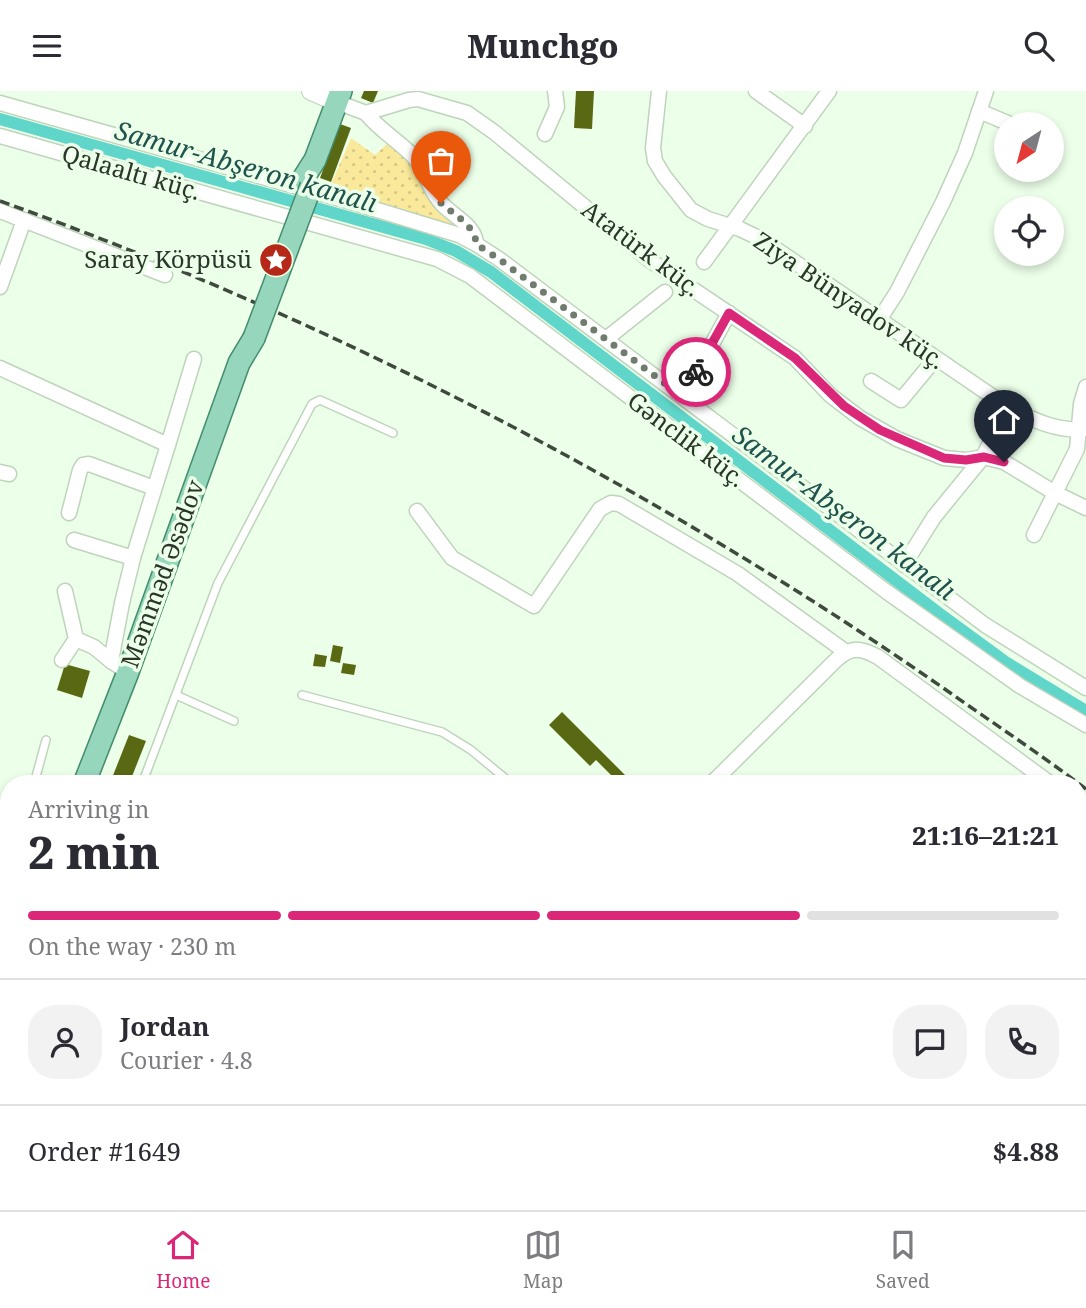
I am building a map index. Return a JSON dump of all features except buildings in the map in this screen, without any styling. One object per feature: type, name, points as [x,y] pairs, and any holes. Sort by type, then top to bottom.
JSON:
[{"type":"main road","name":"Məmməd Əsədov","points":[[87,775],[119,666],[239,363],[339,96]]},
{"type":"street","points":[[313,91],[339,96],[366,113]]},
{"type":"street","points":[[545,134],[557,107],[555,91]]},
{"type":"street","name":"Ziya Bünyadov küç.","points":[[659,91],[653,148],[655,161],[691,210],[761,239],[1009,407],[1042,424],[1083,429]]},
{"type":"street","points":[[755,91],[805,126]]},
{"type":"street","points":[[704,262],[828,91]]},
{"type":"street","points":[[879,320],[897,292],[943,202],[965,153],[986,91]]},
{"type":"street","name":"Atatürk küç.","points":[[366,113],[418,99],[467,113],[494,132],[648,259],[795,358],[844,406],[880,430],[944,458],[966,460],[984,457],[1004,462],[1086,508]]},
{"type":"street","points":[[0,103],[351,202],[458,235],[476,244]]},
{"type":"street","points":[[979,111],[994,117]]},
{"type":"street","name":"Gənclik küç.","points":[[366,113],[414,157],[432,191],[441,203],[472,230],[476,244],[993,630],[1086,688]]},
{"type":"street","name":"Qalaaltı küç.","points":[[0,136],[261,211]]},
{"type":"street","points":[[0,211],[165,275]]},
{"type":"street","name":"Gənclik küç.","points":[[261,211],[437,259],[470,276],[887,592],[1020,686],[1086,725]]},
{"type":"street","points":[[0,287],[24,220]]},
{"type":"street","points":[[606,339],[665,292]]},
{"type":"street","points":[[683,397],[729,313]]},
{"type":"street","points":[[119,666],[122,603],[133,558],[194,359]]},
{"type":"street","points":[[871,381],[901,400],[935,359]]},
{"type":"street","points":[[0,368],[168,445]]},
{"type":"street","points":[[1034,535],[1072,460],[1083,429],[1081,404],[1086,387]]},
{"type":"street","points":[[904,565],[934,517],[984,457],[1009,407]]},
{"type":"street","points":[[69,513],[83,465],[89,464],[154,488]]},
{"type":"street","points":[[417,511],[453,558],[534,606],[600,509],[611,503],[619,504],[738,574],[846,652]]},
{"type":"street","points":[[74,540],[133,558]]},
{"type":"street","points":[[62,660],[76,639],[65,591]]},
{"type":"street","points":[[76,639],[94,646],[119,666]]},
{"type":"street","points":[[719,775],[846,652],[855,648],[878,657],[1039,775]]},
{"type":"lane","points":[[145,775],[218,583],[312,404],[320,400],[393,433]]},
{"type":"lane","points":[[176,695],[234,721]]},
{"type":"lane","points":[[302,695],[442,732],[471,750],[501,775]]},
{"type":"lane","points":[[36,775],[46,740]]},
{"type":"shaded area","points":[[351,138],[375,155],[388,143],[404,156],[428,196],[459,225],[456,231],[329,189]]},
{"type":"waterway","name":"Samur-Abşeron kanalı","points":[[0,119],[426,239],[456,251],[491,272],[1007,663],[1086,711]]},
{"type":"railway","points":[[0,201],[128,249],[379,359],[622,486],[856,629],[1067,775]]},
{"type":"way so far","points":[[441,203],[472,230],[476,244],[683,397],[696,372]]},
{"type":"place","name":"Saray Körpüsü","points":[[276,260]]},
{"type":"route","points":[[696,372],[729,313],[795,358],[844,406],[880,430],[944,458],[966,460],[984,457],[1004,462]]}]
